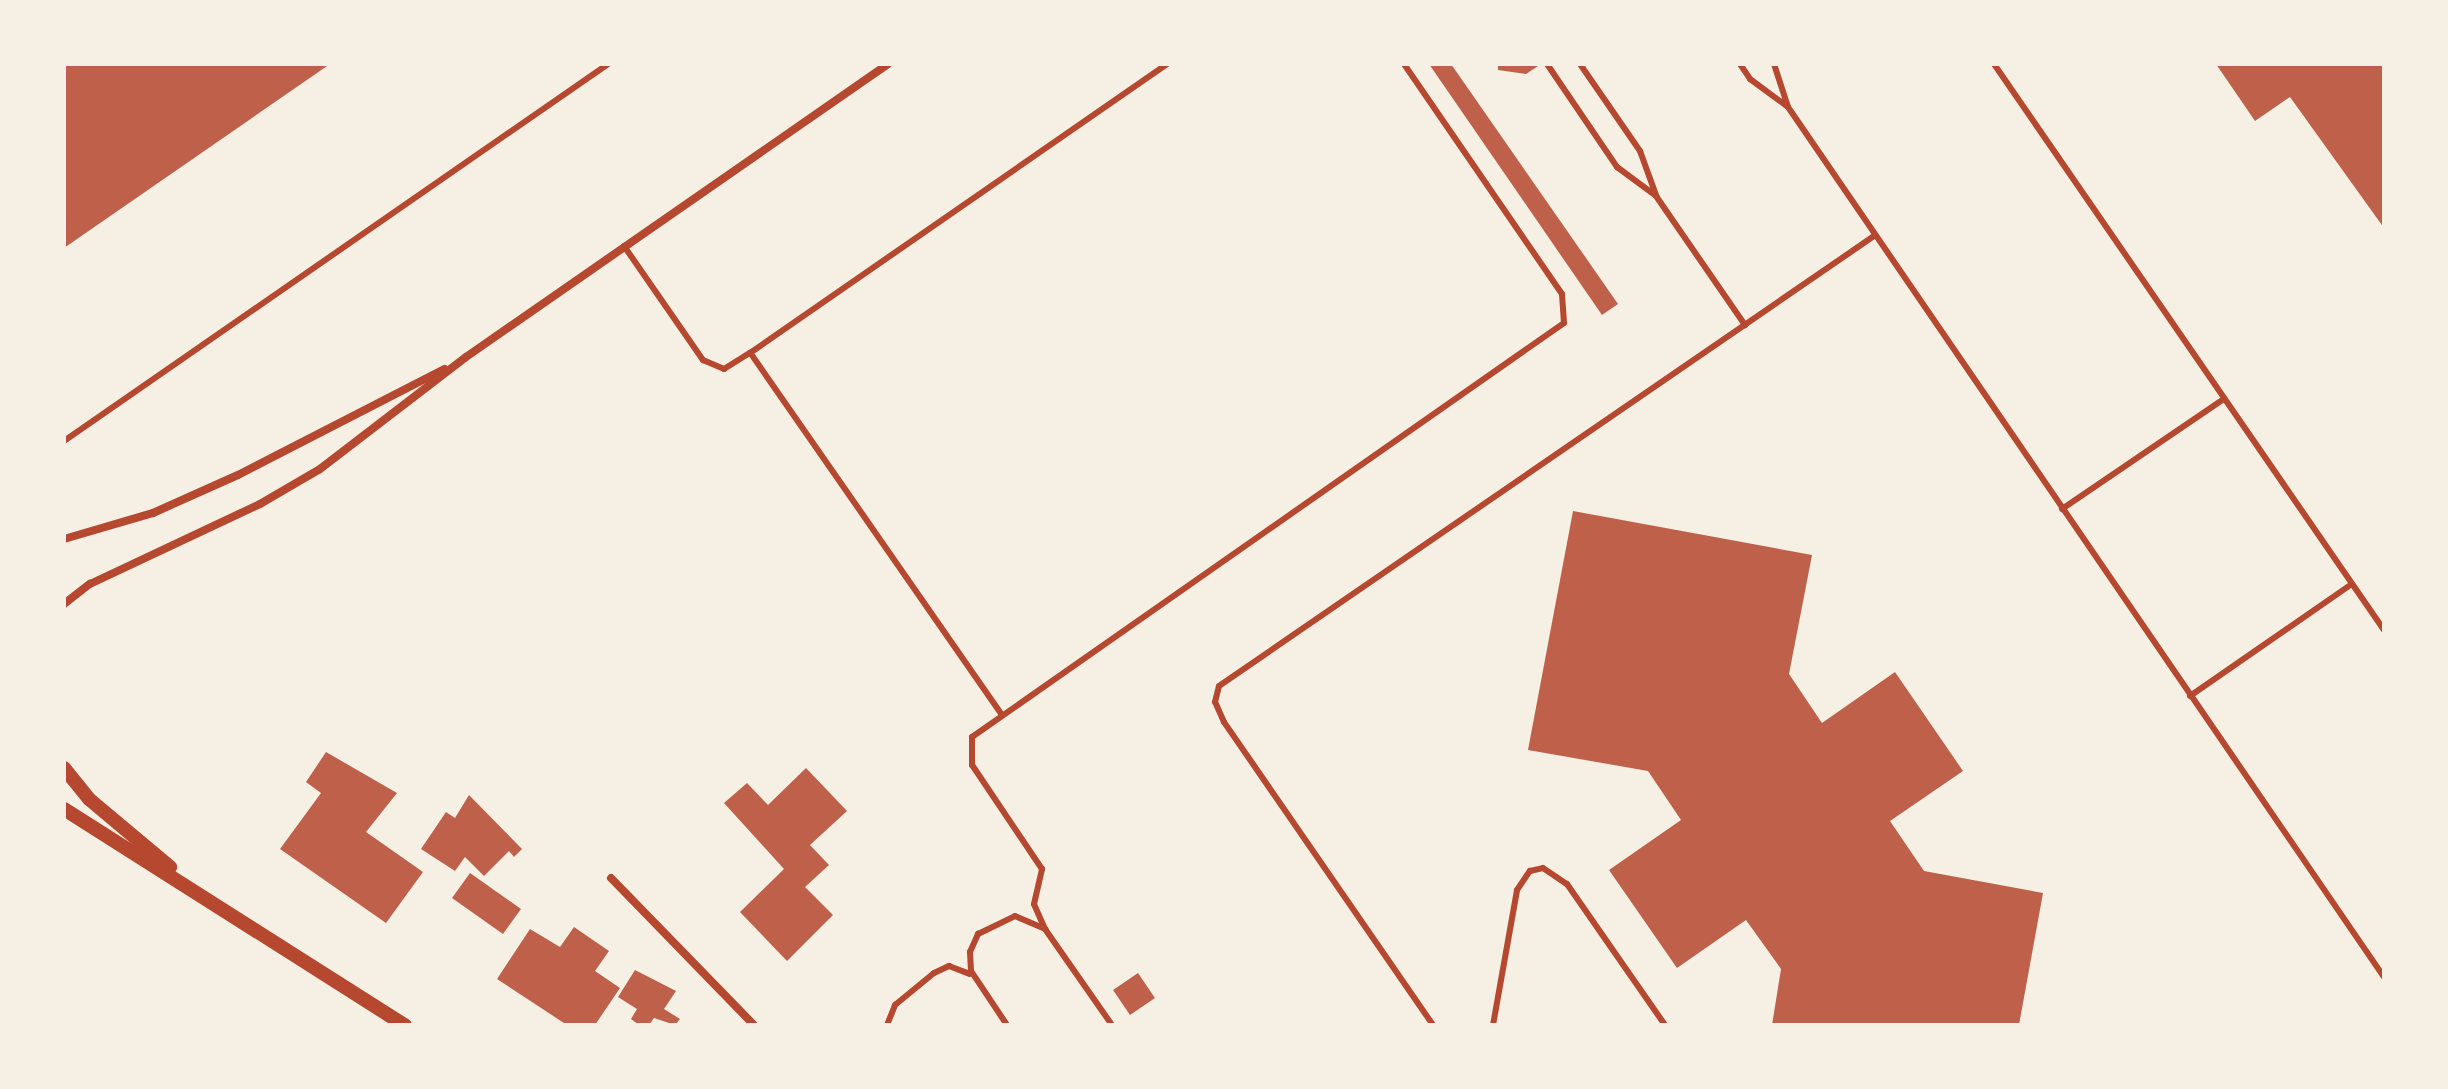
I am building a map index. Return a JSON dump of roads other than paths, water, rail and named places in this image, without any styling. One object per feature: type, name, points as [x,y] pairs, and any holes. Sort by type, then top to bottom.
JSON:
[{"type":"street","points":[[64,604],[90,584],[260,504],[320,469],[466,357],[888,64]]},
{"type":"street","points":[[64,539],[153,513],[238,475],[466,357]]},
{"type":"street","points":[[64,768],[89,799],[195,888]]},
{"type":"street","points":[[64,809],[116,845],[195,888],[405,1025]]},
{"type":"street","points":[[611,878],[754,1025]]},
{"type":"lane","points":[[64,441],[608,64]]},
{"type":"lane","points":[[623,246],[703,360],[724,369],[1167,64]]},
{"type":"lane","points":[[1112,1025],[1045,929],[1034,904],[1042,869],[969,758],[972,737],[1564,323],[1562,294],[1404,64]]},
{"type":"lane","points":[[1547,64],[1617,167],[1656,196]]},
{"type":"lane","points":[[1580,64],[1640,151],[1656,196],[1745,325]]},
{"type":"lane","points":[[1740,64],[1750,79],[1788,107]]},
{"type":"lane","points":[[1774,64],[1788,107],[1874,236],[2384,977]]},
{"type":"lane","points":[[1994,64],[2384,630]]},
{"type":"lane","points":[[1433,1025],[1224,722],[1216,694],[1230,676],[1874,236]]},
{"type":"lane","points":[[750,353],[1002,715]]},
{"type":"lane","points":[[2062,509],[2224,399]]},
{"type":"lane","points":[[2190,696],[2352,584]]},
{"type":"lane","points":[[1493,1025],[1517,890],[1530,871],[1543,868],[1567,884],[1665,1025]]},
{"type":"lane","points":[[1007,1025],[976,979],[970,952],[987,928],[1015,916],[1045,929]]},
{"type":"lane","points":[[887,1025],[895,1005],[934,973],[956,967],[976,979]]}]
